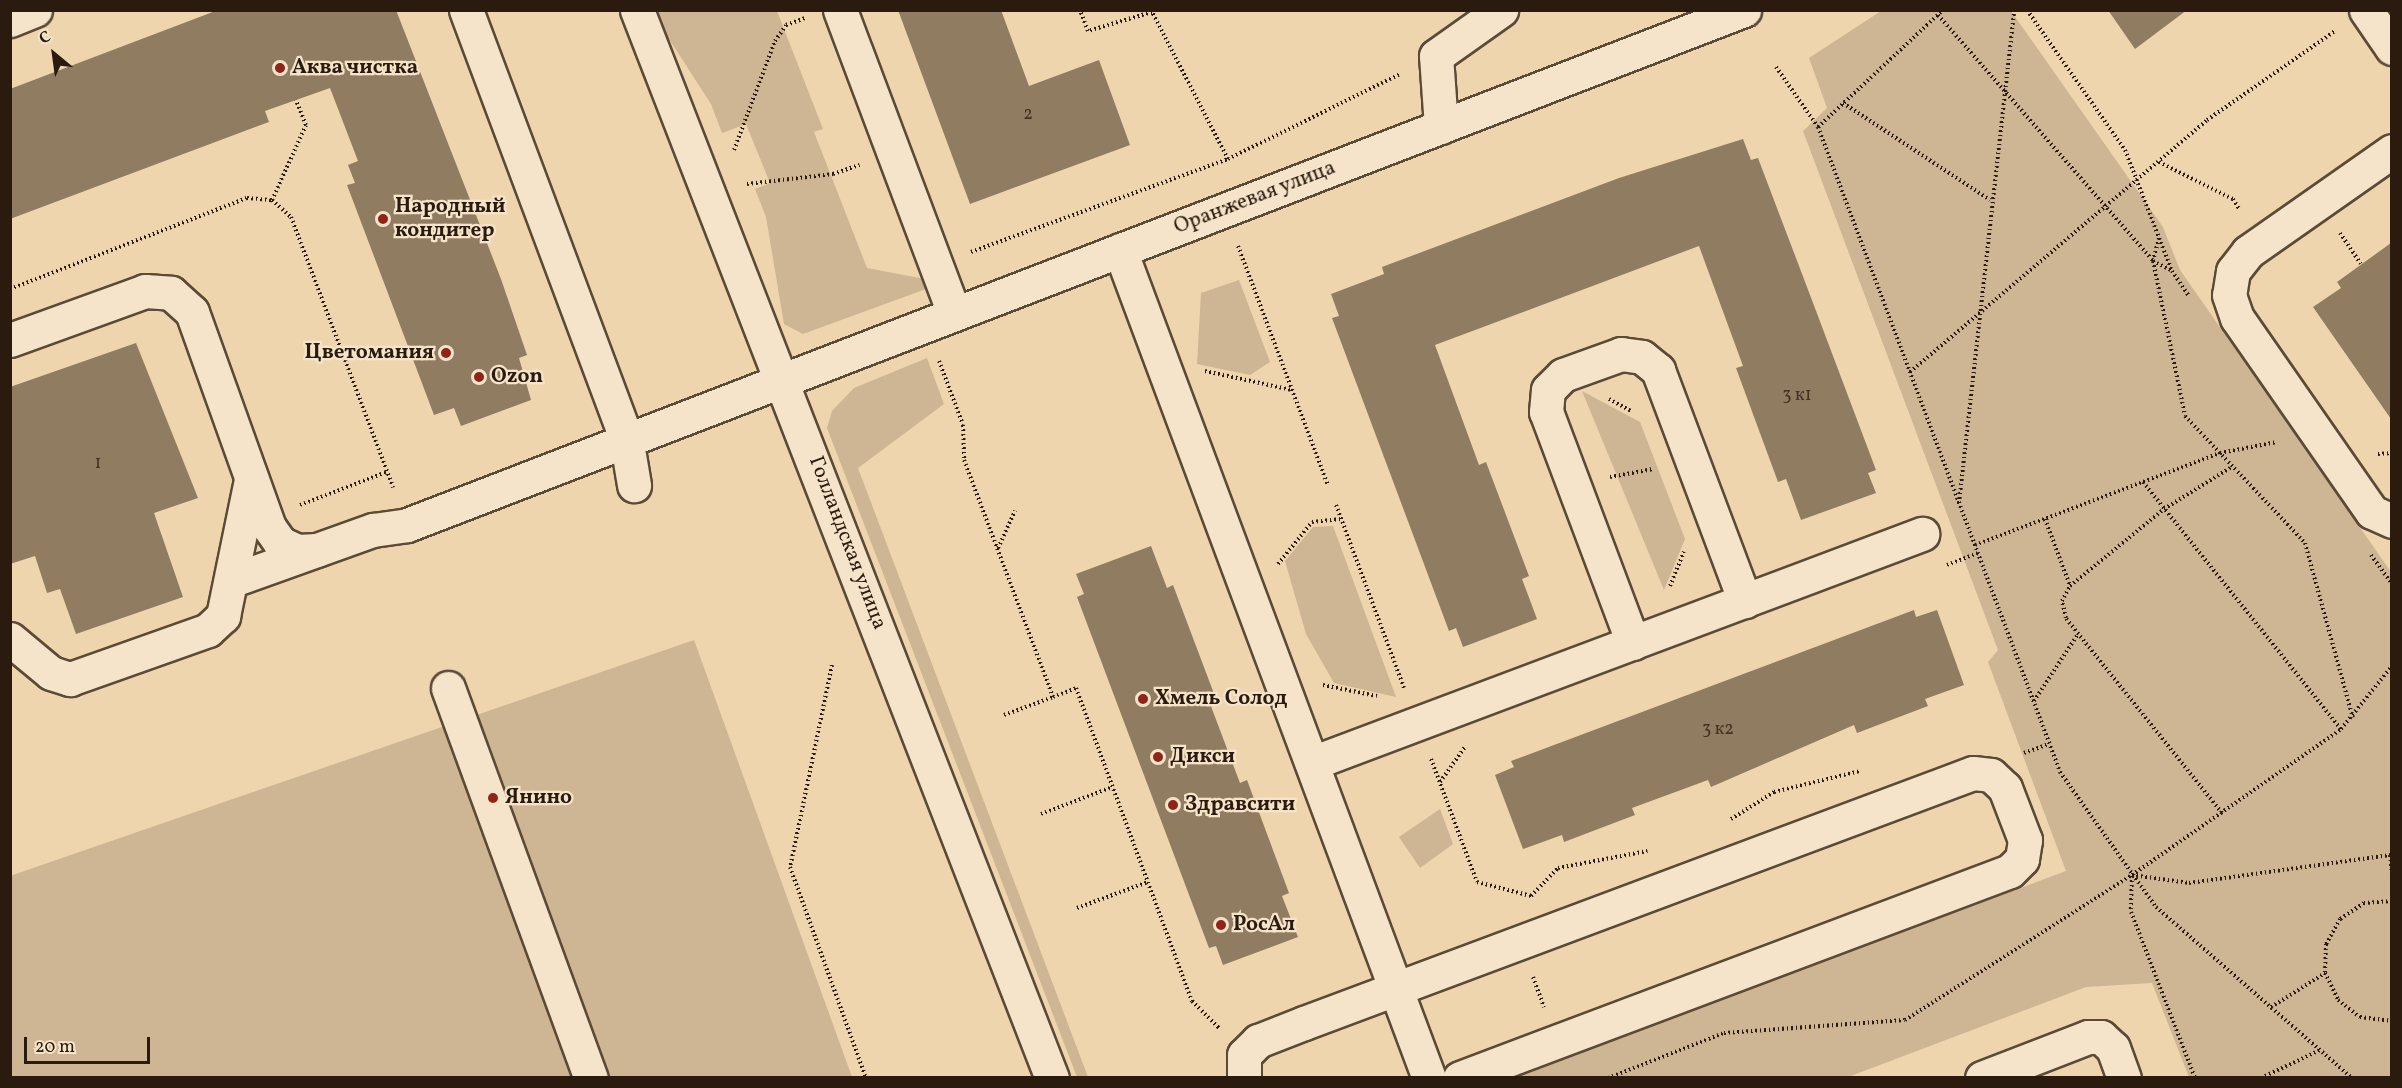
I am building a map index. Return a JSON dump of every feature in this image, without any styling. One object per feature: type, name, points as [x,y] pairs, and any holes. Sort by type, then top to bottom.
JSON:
[{"type":"street","points":[[10,20],[35,10]]},
{"type":"street","points":[[466,10],[626,437],[634,485]]},
{"type":"street","name":"Голландская улица","points":[[615,10],[774,382],[1052,1077]]},
{"type":"street","name":"Голландская улица","points":[[636,10],[1027,1077]]},
{"type":"street","points":[[840,10],[954,313]]},
{"type":"street","points":[[1441,127],[1436,56],[1501,10]]},
{"type":"street","name":"Оранжевая улица","points":[[233,580],[373,530],[407,525],[626,437],[1441,127],[1729,14]]},
{"type":"street","points":[[2355,17],[2391,48]]},
{"type":"street","points":[[2391,151],[2248,252],[2233,271],[2229,295],[2237,318],[2372,512],[2391,521]]},
{"type":"street","points":[[1120,250],[1429,1077]]},
{"type":"street","points":[[10,340],[145,291],[171,293],[192,312],[266,518],[280,543],[297,551],[317,550]]},
{"type":"street","points":[[1641,640],[1573,484],[1546,412],[1548,390],[1563,375],[1621,354],[1642,357],[1658,370],[1745,601]]},
{"type":"street","points":[[10,639],[51,673],[70,679],[208,630],[223,616],[233,580],[251,478]]},
{"type":"street","points":[[1312,763],[1922,534]]},
{"type":"street","points":[[448,688],[591,1077]]},
{"type":"street","points":[[1244,1066],[1258,1041],[1973,773],[1991,775],[2005,788],[2025,840],[2022,859],[2010,871],[1460,1077]]},
{"type":"street","points":[[1982,1077],[2088,1037],[2102,1037],[2113,1048],[2124,1077]]},
{"type":"path","points":[[1080,10],[1088,32],[1152,11],[1228,159]]},
{"type":"path","points":[[1818,127],[1943,10]]},
{"type":"path","points":[[1959,504],[2001,88],[2014,10]]},
{"type":"path","points":[[1938,15],[2153,261],[2172,271]]},
{"type":"path","points":[[1910,372],[2104,205],[2159,162],[2207,120],[2355,17]]},
{"type":"path","points":[[734,150],[786,25]]},
{"type":"path","points":[[936,265],[1228,159],[1436,56]]},
{"type":"path","points":[[1776,67],[1818,127],[2060,771],[2156,907],[2352,1077]]},
{"type":"path","points":[[272,200],[306,125],[296,99]]},
{"type":"path","points":[[1843,103],[1990,201]]},
{"type":"path","points":[[2159,162],[2233,199]]},
{"type":"path","points":[[747,184],[833,174]]},
{"type":"path","points":[[10,289],[248,198],[272,200],[291,217],[407,525]]},
{"type":"path","points":[[2159,238],[2153,261],[2186,416],[2306,543],[2353,719]]},
{"type":"path","points":[[1236,239],[1328,485]]},
{"type":"path","points":[[935,350],[963,425],[964,460],[1053,696]]},
{"type":"path","points":[[1162,362],[1292,390]]},
{"type":"path","points":[[1563,375],[1688,450]]},
{"type":"path","points":[[1975,545],[2220,453],[2290,439]]},
{"type":"path","points":[[1573,484],[1688,450]]},
{"type":"path","points":[[2222,813],[2078,633],[2062,601],[2070,586],[2164,509],[2233,466]]},
{"type":"path","points":[[266,518],[387,472]]},
{"type":"path","points":[[2142,482],[2341,729]]},
{"type":"path","points":[[1641,640],[1706,498]]},
{"type":"path","points":[[998,548],[1015,511]]},
{"type":"path","points":[[1250,597],[1312,522],[1341,519]]},
{"type":"path","points":[[2045,519],[2070,586]]},
{"type":"path","points":[[1947,565],[1978,554]]},
{"type":"path","points":[[2033,702],[2078,633]]},
{"type":"path","points":[[832,665],[790,867],[866,1077]]},
{"type":"path","points":[[1608,1077],[1724,1033],[1905,1020],[2132,875],[2341,729],[2353,719],[2391,666]]},
{"type":"path","points":[[1279,676],[1388,699]]},
{"type":"path","points":[[1004,715],[1076,688],[1192,1001],[1244,1066]]},
{"type":"path","points":[[1725,823],[1774,792],[1874,768]]},
{"type":"path","points":[[1041,814],[1112,787]]},
{"type":"path","points":[[1477,882],[1531,896],[1558,868],[1650,850]]},
{"type":"path","points":[[2132,875],[2189,884],[2391,855],[2391,874]]},
{"type":"path","points":[[2132,875],[2131,912],[2195,1077]]},
{"type":"path","points":[[1077,908],[1148,882]]},
{"type":"path","points":[[2391,901],[2364,903],[2340,919],[2326,944],[2325,973],[2338,1000],[2360,1017],[2391,1021]]},
{"type":"path","points":[[2271,1008],[2325,973]]},
{"type":"path","points":[[2261,1077],[2320,1050]]},
{"type":"shaded area","points":[[651,11],[777,11],[823,129],[814,132],[867,268],[925,279],[926,289],[803,334],[784,324],[766,217],[755,189],[770,183],[746,124],[722,133],[711,104]]},
{"type":"shaded area","points":[[1881,11],[2011,11],[2163,227],[2180,270],[2391,572],[2391,1077],[2189,1077],[2152,983],[2086,987],[1848,1077],[1515,1077],[2066,871],[1988,662],[1998,650],[1803,131],[1827,108],[1809,58]]},
{"type":"shaded area","points":[[1239,280],[1270,362],[1250,375],[1197,364],[1201,293]]},
{"type":"shaded area","points":[[927,358],[944,404],[858,468],[1088,1077],[1077,1077],[827,428],[832,411],[854,388]]},
{"type":"shaded area","points":[[1582,391],[1640,422],[1685,539],[1664,590]]},
{"type":"shaded area","points":[[1333,526],[1396,697],[1334,683],[1306,634],[1285,561],[1313,527]]},
{"type":"shaded area","name":"Янино","points":[[694,640],[852,1077],[11,1077],[10,876]]},
{"type":"shaded area","points":[[1440,809],[1453,844],[1420,868],[1399,837]]},
{"type":"building","points":[[218,10],[396,10],[501,279],[527,355],[519,358],[531,400],[461,426],[454,408],[434,415],[347,185],[355,183],[348,165],[358,161],[330,88],[265,111],[269,122],[10,219],[10,89]]},
{"type":"building","points":[[898,10],[1001,10],[1029,86],[1099,60],[1130,145],[970,204]]},
{"type":"building","points":[[2108,10],[2187,10],[2135,49]]},
{"type":"building","points":[[1743,139],[1751,160],[1758,158],[1876,470],[1868,473],[1876,493],[1801,520],[1786,479],[1778,482],[1736,368],[1743,366],[1699,246],[1435,345],[1479,465],[1486,462],[1529,576],[1522,579],[1537,619],[1463,647],[1456,628],[1449,631],[1332,318],[1339,316],[1331,294],[1384,274],[1382,267],[1619,178]]},
{"type":"building","points":[[2391,243],[2391,419],[2313,307],[2341,288],[2337,282]]},
{"type":"building","points":[[136,343],[198,498],[154,513],[183,597],[76,634],[60,589],[47,593],[35,556],[10,564],[10,387]]},
{"type":"building","points":[[1151,546],[1167,588],[1173,585],[1216,699],[1209,701],[1240,783],[1247,780],[1289,893],[1282,896],[1298,937],[1223,965],[1216,946],[1209,948],[1077,597],[1084,594],[1076,574]]},
{"type":"building","points":[[1914,610],[1916,617],[1937,610],[1964,685],[1925,699],[1928,706],[1857,733],[1854,725],[1711,787],[1708,780],[1632,808],[1635,815],[1564,842],[1562,835],[1523,849],[1495,775],[1514,767],[1511,761]]},
{"type":"place","name":"Аква чистка","points":[[280,68]]},
{"type":"place","name":"Народный кондитер","points":[[383,219]]},
{"type":"place","name":"Цветомания","points":[[446,353]]},
{"type":"place","name":"Ozon","points":[[479,377]]},
{"type":"place","name":"Хмель Солод","points":[[1143,699]]},
{"type":"place","name":"Дикси","points":[[1158,757]]},
{"type":"place","name":"Янино","points":[[493,798]]},
{"type":"place","name":"Здравсити","points":[[1173,805]]},
{"type":"place","name":"РосАл","points":[[1221,925]]}]
